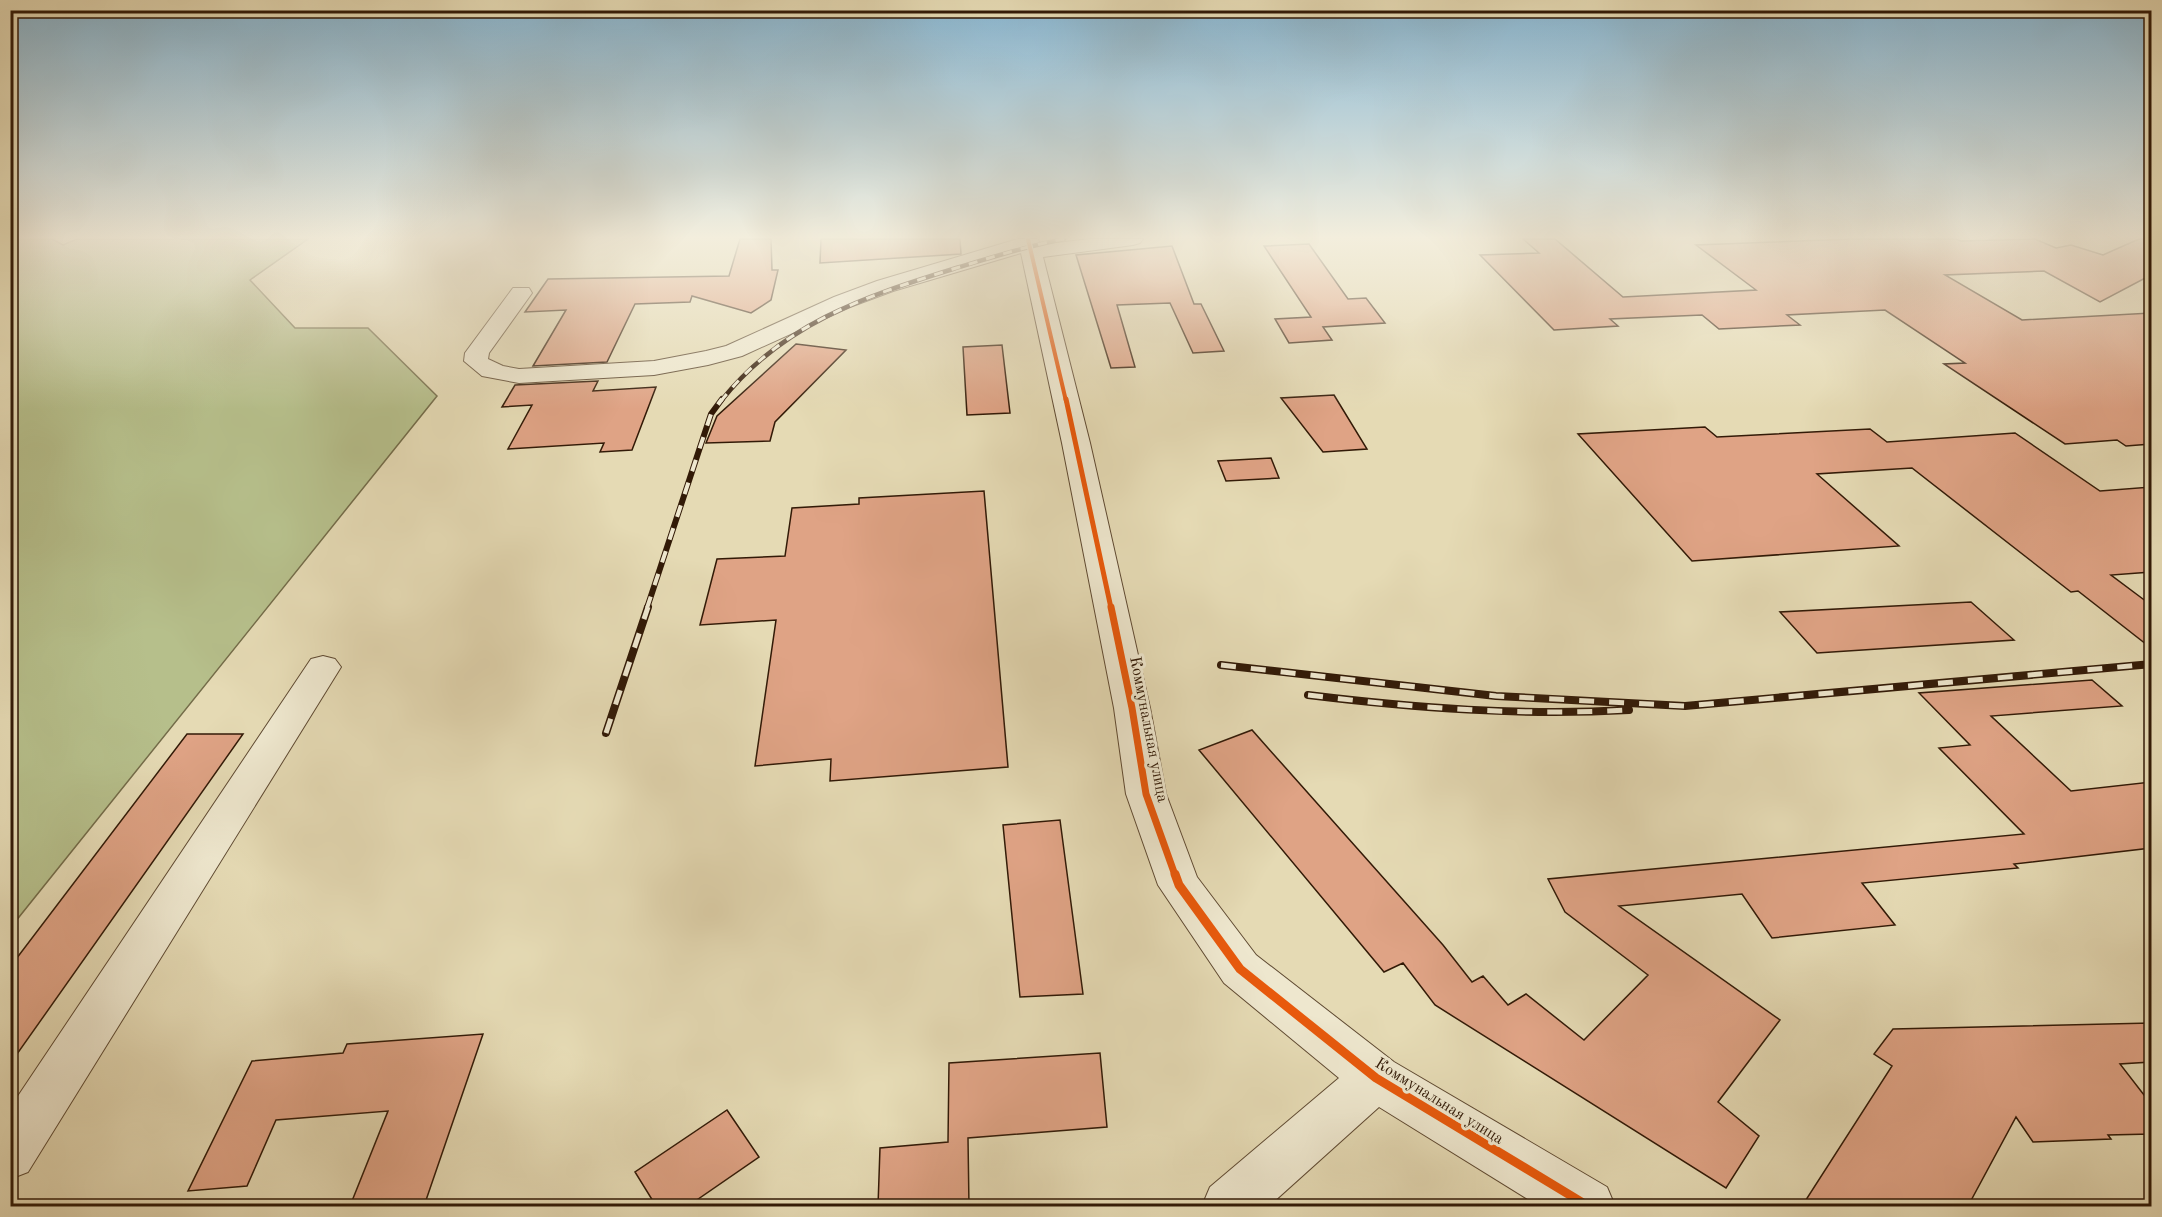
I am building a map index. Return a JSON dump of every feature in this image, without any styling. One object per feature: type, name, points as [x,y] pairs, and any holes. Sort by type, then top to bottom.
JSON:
[{"type":"street","points":[[519,296],[477,353],[476,361],[496,374],[519,376],[654,368],[734,351],[842,302],[862,296]]},
{"type":"street","name":"Коммунальная улица","points":[[1041,296],[1127,685],[1146,794],[1179,885],[1240,969],[1376,1078],[1588,1206]]},
{"type":"street","points":[[10,1154],[324,667]]},
{"type":"street","points":[[1229,1206],[1376,1078]]},
{"type":"green space","points":[[11,296],[265,296],[295,328],[368,328],[437,396],[11,927]]},
{"type":"building","points":[[536,296],[772,296],[771,300],[751,313],[692,296],[690,302],[635,304],[607,362],[533,366],[566,310],[525,312]]},
{"type":"building","points":[[1089,296],[1191,296],[1194,304],[1201,304],[1224,351],[1193,353],[1170,303],[1117,305],[1135,367],[1111,368]]},
{"type":"building","points":[[1297,296],[1366,298],[1385,323],[1323,327],[1332,340],[1289,343],[1275,319],[1311,317]]},
{"type":"building","points":[[1520,296],[1981,296],[2022,320],[2151,313],[2151,444],[2126,446],[2117,440],[2065,444],[1944,364],[1965,363],[1885,310],[1787,315],[1800,325],[1719,329],[1702,315],[1610,319],[1618,326],[1554,330]]},
{"type":"building","points":[[2089,296],[2112,296],[2100,302]]},
{"type":"building","points":[[796,344],[846,350],[775,422],[770,441],[706,443],[717,416]]},
{"type":"building","points":[[1002,345],[1010,413],[967,415],[963,347]]},
{"type":"building","points":[[598,381],[593,391],[656,387],[632,450],[600,452],[604,443],[508,449],[532,405],[502,407],[515,385]]},
{"type":"building","points":[[1334,395],[1367,449],[1323,452],[1281,398]]},
{"type":"building","points":[[1705,427],[1717,437],[1870,429],[1887,442],[2015,433],[2100,491],[2151,487],[2151,572],[2111,575],[2151,605],[2151,648],[2078,591],[2071,592],[1912,468],[1817,474],[1899,546],[1692,561],[1578,434]]},
{"type":"building","points":[[1271,458],[1279,478],[1226,481],[1218,461]]},
{"type":"building","points":[[984,491],[1008,767],[830,781],[831,759],[755,766],[776,620],[700,625],[717,559],[785,556],[792,508],[859,504],[859,498]]},
{"type":"building","points":[[1971,602],[2014,640],[1817,653],[1780,612]]},
{"type":"building","points":[[2092,680],[2122,706],[1991,716],[2071,791],[2151,782],[2151,848],[2014,864],[2018,868],[1862,883],[1895,925],[1772,938],[1742,894],[1619,906],[1780,1020],[1718,1102],[1759,1136],[1726,1188],[1435,1005],[1403,963],[1384,972],[1199,750],[1252,730],[1443,945],[1472,982],[1483,976],[1508,1005],[1526,994],[1584,1040],[1648,975],[1565,912],[1548,879],[2024,834],[1939,748],[1970,745],[1919,693]]},
{"type":"building","points":[[187,734],[243,734],[10,1064],[10,967]]},
{"type":"building","points":[[1060,820],[1083,994],[1020,997],[1003,825]]},
{"type":"building","points":[[2151,1023],[2151,1062],[2120,1064],[2151,1104],[2151,1134],[2108,1135],[2111,1139],[2033,1142],[2016,1117],[1968,1206],[1802,1206],[1892,1066],[1874,1054],[1893,1029]]},
{"type":"building","points":[[483,1034],[424,1206],[350,1206],[388,1111],[276,1120],[247,1186],[188,1191],[252,1061],[343,1053],[347,1044]]},
{"type":"building","points":[[1100,1053],[1107,1127],[968,1138],[969,1206],[878,1206],[880,1148],[948,1142],[949,1063]]},
{"type":"building","points":[[727,1110],[759,1157],[688,1206],[656,1206],[635,1172]]},
{"type":"railway","points":[[721,401],[745,374],[797,333],[826,317],[875,296]]},
{"type":"railway","points":[[647,608],[711,414],[722,399]]},
{"type":"railway","points":[[606,733],[648,607]]},
{"type":"railway","points":[[1221,665],[1496,696],[1685,706],[2152,664]]},
{"type":"railway","points":[[1308,695],[1468,710],[1548,712],[1629,710]]},
{"type":"cycle path","points":[[1041,296],[1076,443],[1132,708],[1146,794],[1179,885],[1240,969],[1376,1078],[1588,1206]]}]
